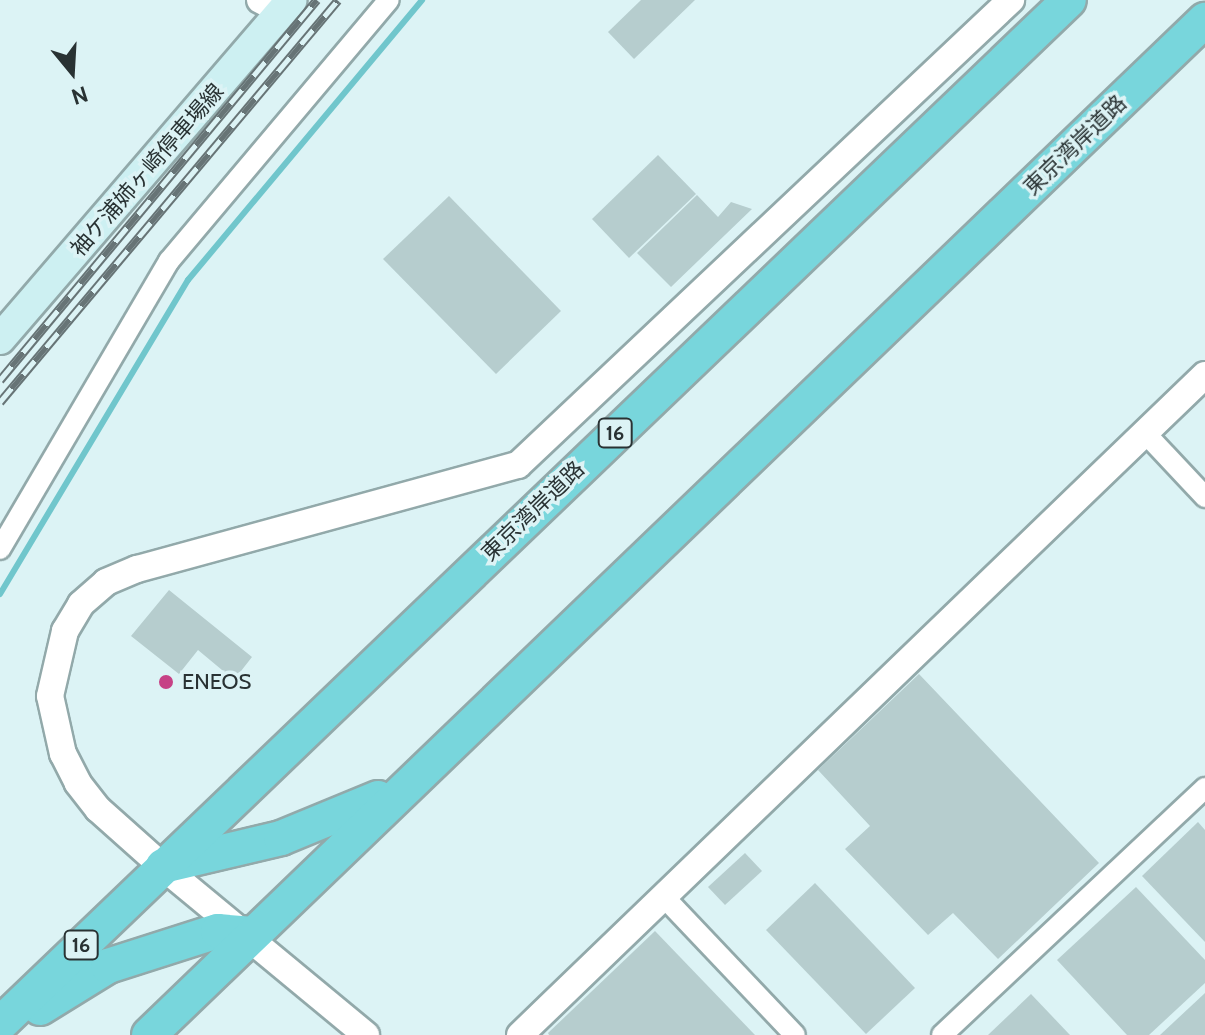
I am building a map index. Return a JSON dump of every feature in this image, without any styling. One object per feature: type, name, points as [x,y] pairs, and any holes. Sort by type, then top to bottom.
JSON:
[{"type":"highway","name":"東京湾岸道路","points":[[0,1024],[1069,0]]},
{"type":"highway","name":"東京湾岸道路","points":[[149,1035],[250,934],[1205,20]]},
{"type":"highway","points":[[162,866],[329,822],[407,784]]},
{"type":"highway","points":[[10,1035],[46,1003],[108,966],[218,931],[250,934]]},
{"type":"main road","name":"袖ケ浦姉ヶ崎停車場線","points":[[0,339],[278,4]]},
{"type":"street","points":[[0,549],[169,261],[389,0]]},
{"type":"street","points":[[366,1035],[250,934],[162,866],[98,809],[63,754],[50,696],[54,666],[81,604],[106,582],[137,569],[518,465],[1011,0]]},
{"type":"street","points":[[520,1035],[1205,375]]},
{"type":"street","points":[[1145,433],[1205,497]]},
{"type":"street","points":[[942,1035],[1205,788]]},
{"type":"street","points":[[664,897],[795,1035]]},
{"type":"building","points":[[641,0],[695,0],[634,59],[608,32]]},
{"type":"building","points":[[658,155],[696,194],[629,258],[592,219]]},
{"type":"building","points":[[697,195],[718,217],[731,202],[752,209],[671,287],[637,253]]},
{"type":"building","points":[[449,196],[561,311],[496,374],[383,259]]},
{"type":"building","points":[[169,590],[252,657],[234,680],[198,650],[179,674],[131,636]]},
{"type":"building","points":[[919,674],[1099,863],[998,959],[953,913],[928,935],[845,849],[870,826],[818,770]]},
{"type":"building","points":[[1198,822],[1205,830],[1205,942],[1142,876]]},
{"type":"building","points":[[745,853],[762,871],[725,905],[708,887]]},
{"type":"building","points":[[815,883],[915,988],[866,1034],[766,930]]},
{"type":"building","points":[[1136,887],[1205,960],[1205,983],[1149,1035],[1127,1035],[1057,960]]},
{"type":"building","points":[[655,931],[755,1035],[549,1035],[548,1033]]},
{"type":"building","points":[[1205,993],[1205,1035],[1160,1035]]},
{"type":"building","points":[[1031,994],[1070,1035],[988,1035]]},
{"type":"waterway","points":[[0,594],[188,280],[422,0]]},
{"type":"railway","points":[[0,380],[317,0]]},
{"type":"railway","points":[[0,402],[338,0]]},
{"type":"place","name":"ENEOS","points":[[166,682]]}]
